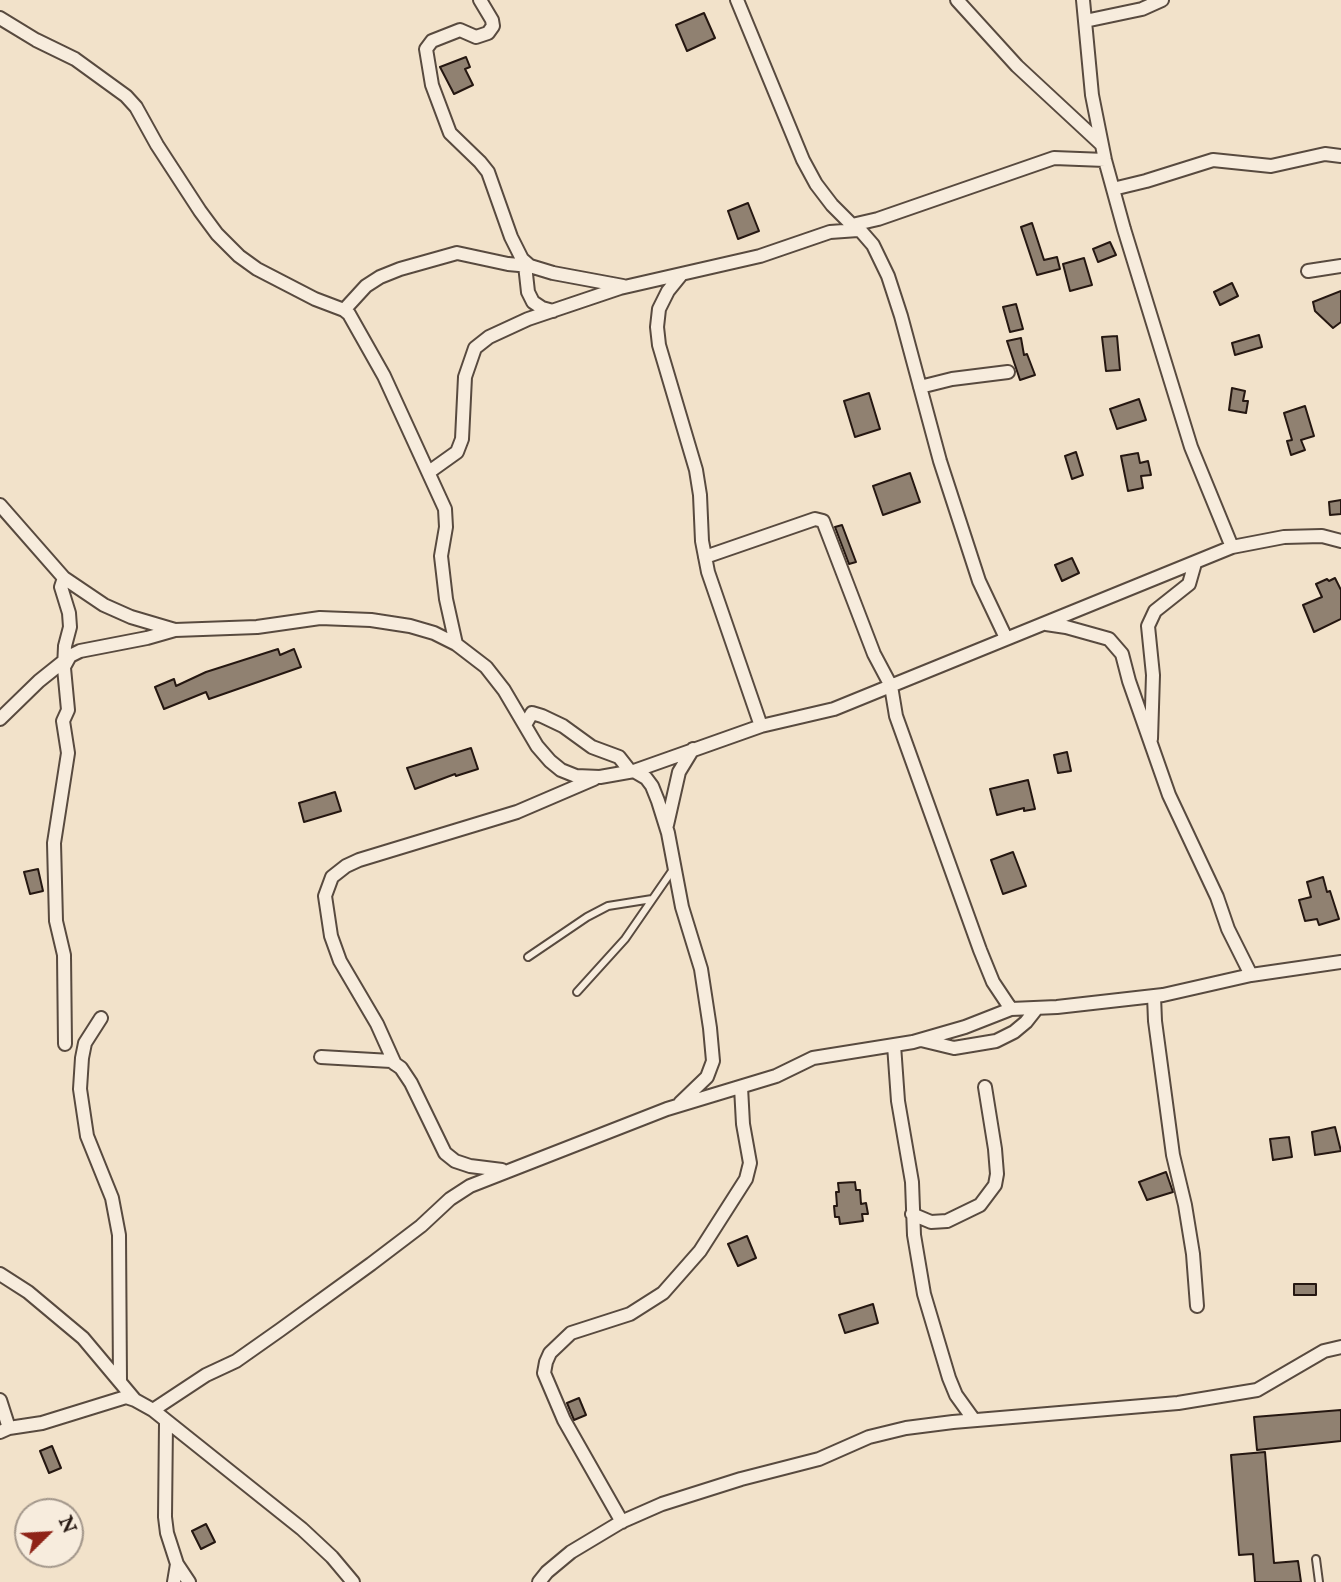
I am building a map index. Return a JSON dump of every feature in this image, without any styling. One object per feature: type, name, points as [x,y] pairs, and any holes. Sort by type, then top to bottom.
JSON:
[{"type":"street","points":[[480,0],[492,20],[492,27],[479,37],[463,30],[429,43],[426,52],[431,80],[450,132],[488,172],[513,242],[527,265],[528,292],[533,302],[553,311]]},
{"type":"street","points":[[737,0],[803,160],[828,201],[873,245],[888,276],[940,461],[979,581],[1006,638]]},
{"type":"street","points":[[957,0],[1017,66],[1101,144]]},
{"type":"street","points":[[1072,0],[1084,11],[1092,95],[1101,144],[1127,242],[1191,447],[1231,547]]},
{"type":"street","points":[[1084,11],[1142,9],[1162,0]]},
{"type":"street","points":[[0,18],[75,59],[126,96],[136,107],[200,211],[217,234],[239,256],[257,270],[315,299],[344,310],[384,376],[447,515],[442,564],[456,644]]},
{"type":"street","points":[[1113,189],[1213,160],[1271,166],[1325,154],[1341,156]]},
{"type":"street","points":[[429,472],[457,452],[462,439],[465,377],[475,348],[504,329],[627,287],[760,256],[830,232],[856,228],[1054,158],[1105,160]]},
{"type":"street","points":[[344,310],[366,286],[380,277],[457,253],[627,287]]},
{"type":"street","points":[[1308,271],[1341,266]]},
{"type":"street","points":[[681,275],[668,291],[659,309],[658,336],[696,470],[705,557],[761,726]]},
{"type":"street","points":[[920,387],[952,379],[1008,372]]},
{"type":"street","points":[[0,505],[64,578],[104,605],[131,617],[175,630]]},
{"type":"street","points":[[705,557],[821,519],[831,538],[874,654],[891,686],[896,716],[954,884],[993,982],[1011,1009]]},
{"type":"street","points":[[395,1064],[377,1024],[340,961],[331,936],[325,895],[332,877],[346,866],[517,812],[600,777],[632,771],[761,726],[834,709],[1231,547],[1284,537],[1322,536],[1341,541]]},
{"type":"street","points":[[1151,743],[1153,675],[1148,626],[1155,611],[1189,584],[1195,563]]},
{"type":"street","points":[[64,578],[61,587],[70,627],[64,664],[68,710],[63,721],[68,753],[54,843],[57,921],[64,955],[65,1044]]},
{"type":"street","points":[[0,719],[39,681],[80,651],[175,630],[257,627],[320,618],[371,620],[410,626],[456,644],[486,667],[504,690],[537,746],[550,761],[561,770],[576,776],[600,777]]},
{"type":"street","points":[[1046,624],[1109,639],[1122,654],[1169,795],[1251,975]]},
{"type":"street","points":[[525,725],[533,713],[563,726],[585,744],[619,757],[652,786],[667,829],[682,907],[701,969],[713,1061],[707,1077],[678,1106]]},
{"type":"street","points":[[667,829],[679,772],[693,749]]},
{"type":"street","points":[[153,1410],[206,1375],[236,1361],[280,1330],[421,1226],[450,1199],[470,1186],[506,1170],[678,1106],[776,1076],[813,1058],[921,1040],[1011,1009],[1154,996],[1251,975],[1341,962]]},
{"type":"street","points":[[1154,996],[1173,1156],[1193,1254],[1197,1306]]},
{"type":"street","points":[[921,1040],[954,1048],[996,1041],[1020,1027],[1037,1008]]},
{"type":"street","points":[[101,1018],[85,1043],[80,1089],[88,1136],[105,1178],[119,1235],[120,1380]]},
{"type":"street","points":[[894,1045],[898,1101],[912,1182],[912,1214],[918,1260],[931,1321],[956,1395],[974,1420]]},
{"type":"street","points":[[321,1056],[391,1061],[401,1068],[411,1083],[446,1153],[455,1161],[470,1166],[506,1170]]},
{"type":"street","points":[[622,1522],[564,1420],[544,1373],[546,1363],[551,1353],[571,1333],[630,1314],[663,1293],[700,1251],[746,1179],[750,1163],[743,1124],[741,1087]]},
{"type":"street","points":[[912,1214],[931,1222],[947,1220],[980,1205],[995,1185],[995,1149],[985,1087]]},
{"type":"street","points":[[0,1274],[28,1292],[83,1338],[135,1399]]},
{"type":"street","points":[[539,1582],[571,1552],[622,1522],[662,1504],[741,1479],[819,1459],[869,1437],[906,1428],[1178,1403],[1257,1390],[1324,1350],[1341,1347]]},
{"type":"street","points":[[0,1400],[5,1430],[43,1423],[125,1397],[135,1399],[153,1410],[302,1529],[332,1557],[353,1582]]},
{"type":"street","points":[[166,1423],[167,1533],[177,1564],[189,1582]]},
{"type":"street","points":[[174,1582],[177,1564]]},
{"type":"lane","points":[[577,992],[625,939],[674,868]]},
{"type":"lane","points":[[528,957],[587,916],[608,906],[652,899]]},
{"type":"lane","points":[[1316,1559],[1319,1582]]},
{"type":"building","points":[[704,13],[715,38],[687,51],[676,25]]},
{"type":"building","points":[[466,57],[470,67],[465,69],[473,85],[454,94],[440,67]]},
{"type":"building","points":[[748,203],[759,231],[738,239],[728,211]]},
{"type":"building","points":[[1032,223],[1044,260],[1057,257],[1060,269],[1037,275],[1021,227]]},
{"type":"building","points":[[1110,242],[1116,255],[1098,262],[1093,249]]},
{"type":"building","points":[[1084,258],[1092,285],[1070,291],[1063,264]]},
{"type":"building","points":[[1232,283],[1238,296],[1220,305],[1214,292]]},
{"type":"building","points":[[1341,291],[1341,322],[1333,328],[1315,311],[1313,302]]},
{"type":"building","points":[[1016,304],[1023,329],[1010,332],[1003,307]]},
{"type":"building","points":[[1259,335],[1262,347],[1235,355],[1232,343]]},
{"type":"building","points":[[1117,336],[1120,370],[1106,371],[1102,337]]},
{"type":"building","points":[[1021,338],[1024,355],[1027,354],[1035,375],[1020,380],[1007,341]]},
{"type":"building","points":[[1232,388],[1245,391],[1243,401],[1248,401],[1246,413],[1229,410]]},
{"type":"building","points":[[869,393],[880,429],[855,437],[844,401]]},
{"type":"building","points":[[1139,399],[1146,420],[1117,429],[1110,409]]},
{"type":"building","points":[[1305,406],[1314,436],[1301,440],[1305,450],[1291,455],[1287,441],[1292,440],[1284,413]]},
{"type":"building","points":[[1076,452],[1083,475],[1072,479],[1065,456]]},
{"type":"building","points":[[1138,453],[1140,463],[1148,461],[1151,475],[1141,476],[1143,488],[1128,491],[1121,456]]},
{"type":"building","points":[[910,473],[920,502],[883,515],[873,486]]},
{"type":"building","points":[[1341,500],[1341,514],[1330,515],[1329,502]]},
{"type":"building","points":[[842,525],[856,562],[849,564],[835,527]]},
{"type":"building","points":[[1072,558],[1079,573],[1062,581],[1055,565]]},
{"type":"building","points":[[1335,578],[1341,590],[1341,619],[1314,632],[1303,605],[1322,597],[1316,584]]},
{"type":"building","points":[[278,649],[280,655],[294,649],[301,667],[209,699],[206,692],[164,709],[155,687],[174,679],[176,686],[206,672]]},
{"type":"building","points":[[471,748],[478,769],[456,776],[455,774],[415,789],[407,768]]},
{"type":"building","points":[[1067,752],[1071,771],[1058,773],[1054,755]]},
{"type":"building","points":[[1028,780],[1035,809],[1024,811],[1024,808],[997,815],[990,789]]},
{"type":"building","points":[[335,792],[341,811],[304,822],[299,803]]},
{"type":"building","points":[[1013,852],[1026,886],[1003,894],[991,860]]},
{"type":"building","points":[[38,869],[43,891],[30,894],[24,872]]},
{"type":"building","points":[[1323,877],[1339,919],[1319,925],[1317,919],[1305,921],[1299,900],[1311,897],[1307,882]]},
{"type":"building","points":[[1335,1127],[1341,1151],[1315,1155],[1312,1132]]},
{"type":"building","points":[[1289,1137],[1292,1157],[1273,1160],[1270,1139]]},
{"type":"building","points":[[1166,1172],[1173,1192],[1147,1200],[1139,1182]]},
{"type":"building","points":[[855,1182],[856,1190],[860,1190],[861,1204],[866,1203],[868,1214],[862,1214],[863,1221],[840,1224],[839,1217],[835,1217],[834,1206],[837,1206],[838,1183]]},
{"type":"building","points":[[747,1236],[756,1258],[738,1266],[728,1244]]},
{"type":"building","points":[[1294,1284],[1316,1284],[1316,1295],[1294,1295]]},
{"type":"building","points":[[873,1304],[878,1323],[845,1333],[839,1315]]},
{"type":"building","points":[[579,1398],[586,1415],[574,1420],[567,1403]]},
{"type":"building","points":[[1341,1410],[1341,1441],[1257,1450],[1254,1417]]},
{"type":"building","points":[[52,1446],[61,1468],[49,1473],[40,1451]]},
{"type":"building","points":[[1265,1452],[1274,1563],[1298,1561],[1301,1582],[1255,1582],[1253,1554],[1239,1555],[1231,1455]]},
{"type":"building","points":[[206,1524],[215,1542],[201,1549],[192,1531]]}]
